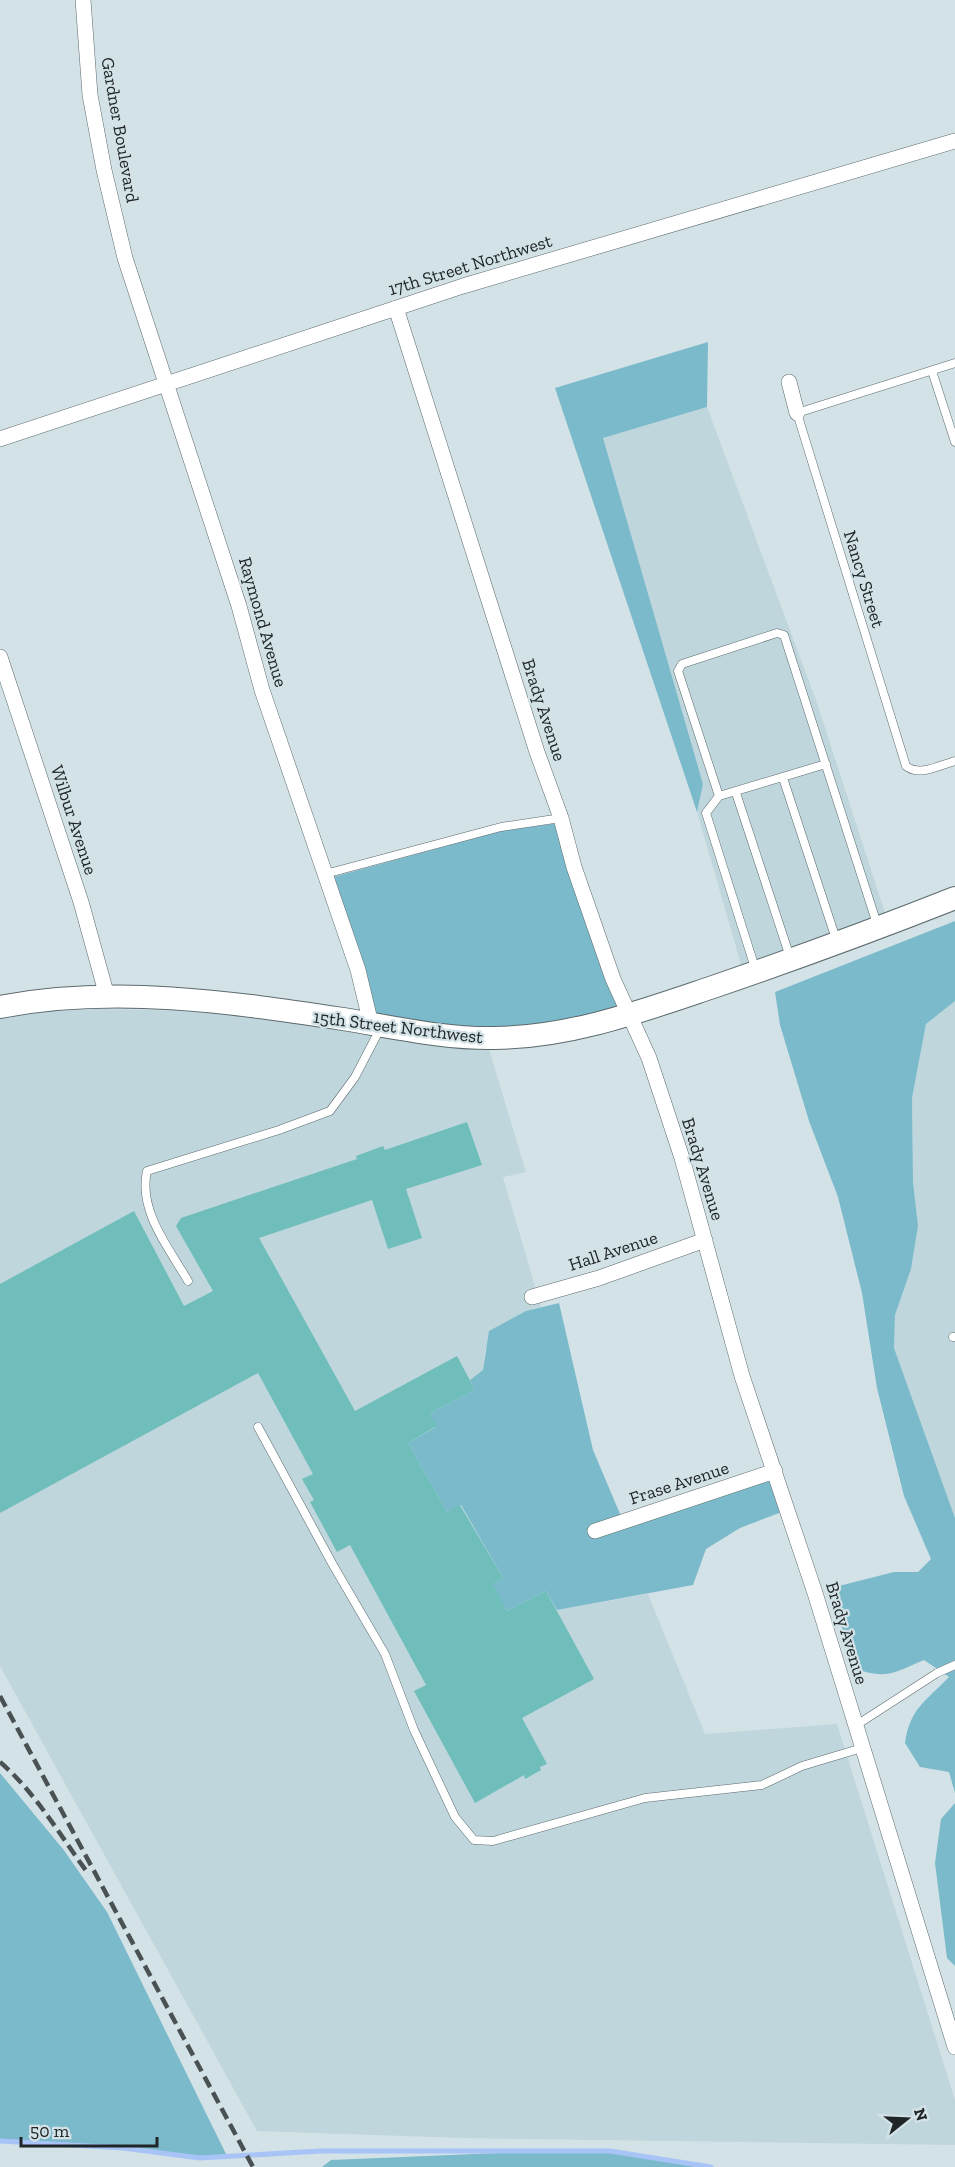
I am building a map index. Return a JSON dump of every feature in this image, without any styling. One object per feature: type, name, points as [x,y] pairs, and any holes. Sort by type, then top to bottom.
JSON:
[{"type":"street","name":"Gardner Boulevard","points":[[83,0],[90,95],[119,231]]},
{"type":"street","name":"17th Street Northwest","points":[[0,439],[396,308],[955,141]]},
{"type":"street","name":"Raymond Avenue","points":[[119,231],[239,606],[262,690],[377,1025]]},
{"type":"street","name":"Brady Avenue","points":[[396,308],[530,730],[561,818],[578,878],[613,979],[649,1058],[682,1158],[742,1376],[775,1471],[955,2047]]},
{"type":"street","points":[[789,382],[797,413]]},
{"type":"street","name":"Wilbur Avenue","points":[[0,657],[81,902],[107,996]]},
{"type":"street","name":"15th Street Northwest","points":[[0,1007],[107,996],[190,999],[492,1039],[552,1034],[629,1016],[837,944],[955,898]]},
{"type":"street","name":"Hall Avenue","points":[[532,1297],[599,1278],[705,1240]]},
{"type":"street","name":"Frase Avenue","points":[[596,1531],[775,1471]]},
{"type":"lane","points":[[797,413],[955,363]]},
{"type":"lane","points":[[932,371],[955,442]]},
{"type":"lane","name":"Nancy Street","points":[[797,413],[906,766],[912,771],[920,772],[955,761]]},
{"type":"lane","points":[[719,796],[678,671],[682,664],[777,633],[784,635],[879,928]]},
{"type":"lane","points":[[756,973],[706,813],[719,796],[736,793],[826,764]]},
{"type":"lane","points":[[783,778],[837,944]]},
{"type":"lane","points":[[736,793],[791,960]]},
{"type":"lane","points":[[325,874],[501,826],[561,818]]},
{"type":"lane","points":[[188,1281],[151,1217],[143,1188],[147,1171],[279,1130],[330,1111],[355,1077],[377,1025]]},
{"type":"lane","points":[[258,1427],[333,1565],[385,1654],[414,1730],[455,1817],[474,1840],[493,1841],[645,1798],[762,1785],[802,1766],[862,1748]]},
{"type":"lane","points":[[855,1726],[938,1673],[955,1665]]},
{"type":"shaded area","points":[[708,342],[707,407],[603,438],[703,784],[697,812],[555,388]]},
{"type":"shaded area","points":[[707,407],[817,703],[886,916],[743,971],[697,812],[703,784],[602,438]]},
{"type":"shaded area","points":[[559,823],[620,1012],[531,1031],[375,1021],[333,877],[501,831]]},
{"type":"shaded area","points":[[955,921],[955,1001],[926,1024],[912,1098],[913,1182],[918,1226],[911,1269],[895,1315],[894,1348],[955,1518],[955,1793],[949,1772],[920,1767],[905,1743],[907,1731],[915,1713],[949,1677],[924,1660],[882,1674],[853,1668],[831,1588],[894,1572],[918,1572],[931,1559],[904,1496],[877,1388],[862,1293],[838,1197],[809,1121],[780,1025],[775,992]]},
{"type":"shaded area","points":[[955,1001],[955,1518],[894,1348],[895,1315],[911,1269],[918,1226],[913,1182],[912,1098],[926,1024]]},
{"type":"shaded area","points":[[58,1008],[189,1011],[488,1046],[526,1172],[503,1177],[541,1307],[526,1311],[485,1349],[483,1370],[475,1390],[437,1426],[408,1442],[460,1505],[503,1578],[489,1586],[507,1611],[546,1591],[557,1610],[648,1594],[705,1734],[837,1724],[955,2100],[955,2145],[463,2138],[257,2131],[0,1666],[0,1015]]},
{"type":"shaded area","points":[[559,1303],[593,1450],[623,1521],[775,1471],[787,1510],[740,1528],[706,1549],[693,1585],[557,1610],[546,1591],[507,1611],[505,1607],[500,1609],[489,1586],[503,1578],[461,1505],[447,1512],[408,1443],[436,1427],[430,1413],[475,1390],[470,1380],[483,1370],[489,1331],[526,1311]]},
{"type":"shaded area","points":[[0,1773],[63,1849],[107,1912],[227,2156],[200,2158],[123,2148],[0,2141]]},
{"type":"shaded area","points":[[955,1803],[955,1966],[947,1958],[935,1863],[941,1819]]},
{"type":"shaded area","points":[[546,2151],[610,2151],[711,2167],[322,2167],[331,2160]]},
{"type":"building","points":[[467,1122],[482,1165],[406,1189],[422,1238],[388,1249],[372,1200],[259,1238],[355,1411],[457,1356],[475,1390],[430,1413],[437,1426],[408,1443],[447,1512],[460,1505],[503,1578],[493,1584],[507,1611],[546,1591],[594,1679],[522,1718],[547,1764],[525,1779],[524,1775],[475,1803],[414,1691],[426,1685],[350,1545],[337,1552],[310,1502],[314,1500],[302,1479],[313,1474],[258,1373],[0,1513],[0,1284],[134,1211],[184,1306],[213,1291],[176,1226],[181,1218],[357,1159],[356,1156],[383,1146],[385,1150]]},
{"type":"waterway","points":[[0,2141],[123,2148],[200,2158],[321,2151],[610,2151],[711,2167]]},
{"type":"railway","points":[[0,1696],[253,2167]]},
{"type":"railway","points":[[0,1762],[36,1800],[87,1872]]}]
